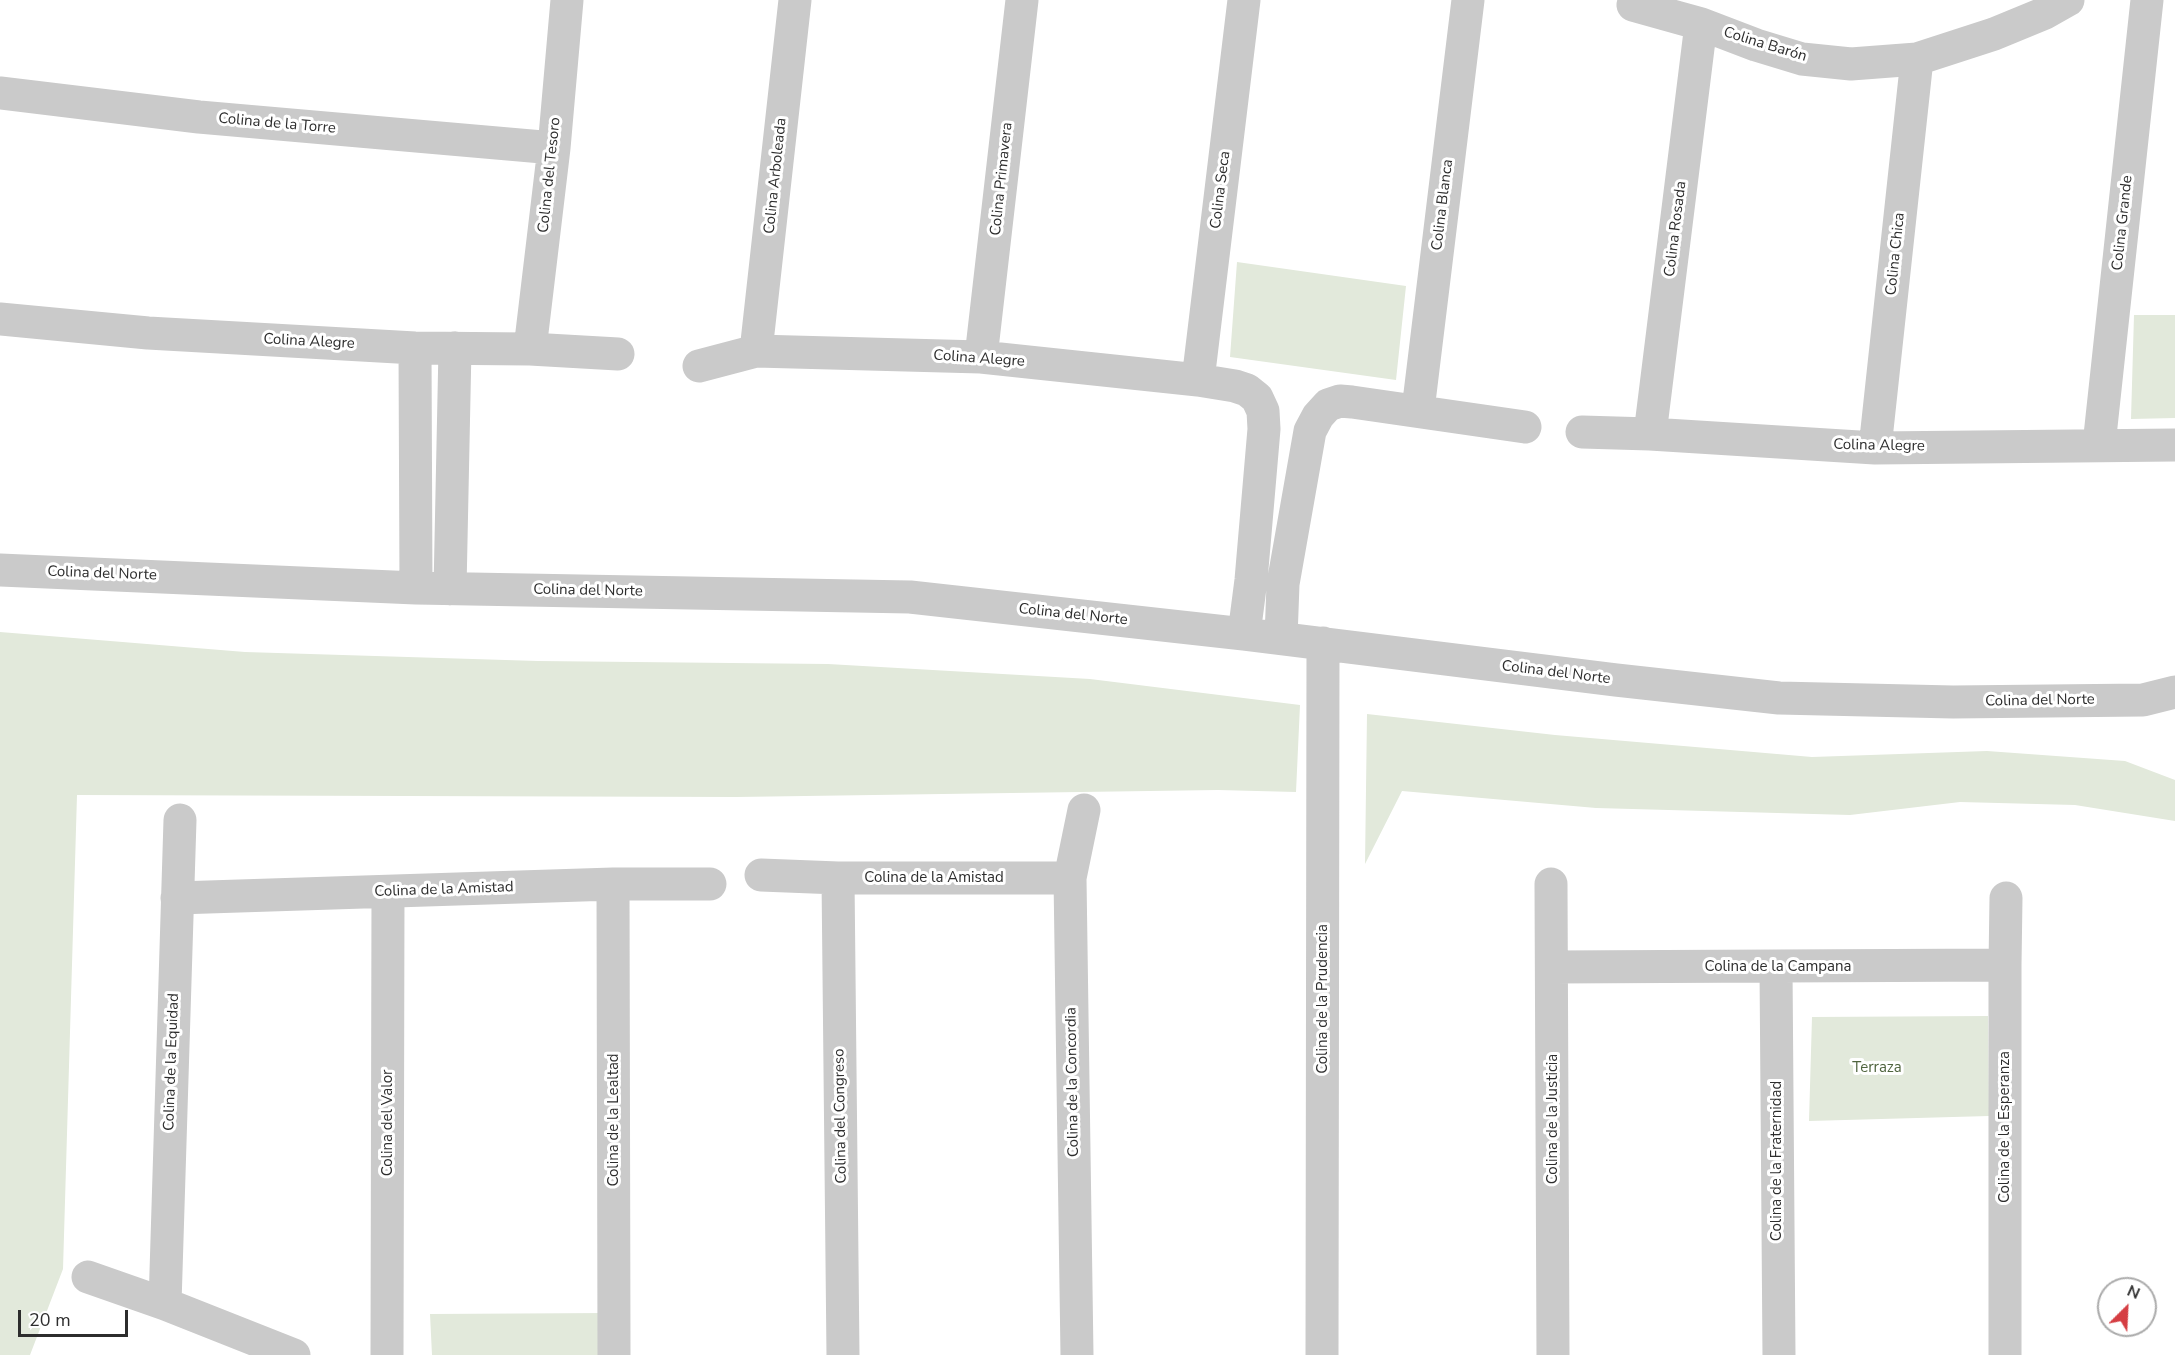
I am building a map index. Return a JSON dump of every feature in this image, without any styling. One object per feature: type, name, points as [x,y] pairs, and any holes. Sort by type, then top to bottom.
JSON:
[{"type":"street","name":"Colina del Tesoro","points":[[530,349],[554,148],[567,0]]},
{"type":"street","name":"Colina Arboleada","points":[[756,351],[795,0]]},
{"type":"street","name":"Colina Primavera","points":[[981,357],[1022,0]]},
{"type":"street","name":"Colina Seca","points":[[1198,380],[1244,0]]},
{"type":"street","name":"Colina Blanca","points":[[1418,410],[1468,0]]},
{"type":"street","name":"Colina Barón","points":[[1633,5],[1701,24],[1756,45],[1802,58],[1851,64],[1917,59],[1994,34],[2045,13],[2068,0]]},
{"type":"street","name":"Colina Grande","points":[[2099,445],[2147,0]]},
{"type":"street","name":"Colina Rosada","points":[[1650,434],[1701,24]]},
{"type":"street","name":"Colina Chica","points":[[1875,448],[1917,59]]},
{"type":"street","name":"Colina de la Torre","points":[[0,93],[199,117],[554,148]]},
{"type":"street","name":"Colina Alegre","points":[[0,319],[148,333],[415,348],[530,349],[618,354]]},
{"type":"street","points":[[415,348],[417,588]]},
{"type":"street","points":[[450,589],[455,348]]},
{"type":"street","name":"Colina Alegre","points":[[699,366],[756,351],[981,357],[1198,380],[1247,390],[1257,398],[1263,411],[1264,429],[1244,634]]},
{"type":"street","points":[[1281,638],[1283,584],[1310,431],[1318,416],[1328,405],[1340,401],[1352,402],[1525,427]]},
{"type":"street","name":"Colina Alegre","points":[[1582,432],[1875,448],[2175,446]]},
{"type":"street","name":"Colina del Norte","points":[[0,570],[450,589],[910,597],[1281,638],[1616,681],[1779,698],[1953,702],[2143,700],[2175,692]]},
{"type":"street","name":"Colina de la Prudencia","points":[[1322,1355],[1323,643]]},
{"type":"street","name":"Colina del Norte","points":[[2143,700],[2175,716]]},
{"type":"street","name":"Colina de la Concordia","points":[[1077,1355],[1070,878],[1084,810]]},
{"type":"street","name":"Colina de la Equidad","points":[[165,1304],[180,820]]},
{"type":"street","name":"Colina de la Amistad","points":[[761,875],[838,878],[1070,878]]},
{"type":"street","name":"Colina del Congreso","points":[[838,878],[843,1355]]},
{"type":"street","name":"Colina de la Amistad","points":[[177,898],[613,884],[711,884]]},
{"type":"street","name":"Colina de la Lealtad","points":[[613,884],[614,1355]]},
{"type":"street","name":"Colina de la Justicia","points":[[1551,884],[1554,1355]]},
{"type":"street","name":"Colina del Valor","points":[[387,1355],[388,892]]},
{"type":"street","name":"Colina de la Esperanza","points":[[2005,1355],[2006,898]]},
{"type":"street","name":"Colina de la Campana","points":[[1552,968],[2005,965]]},
{"type":"street","name":"Colina de la Fraternidad","points":[[1776,967],[1779,1355]]},
{"type":"street","points":[[88,1277],[165,1304],[294,1355]]},
{"type":"green space","points":[[1237,262],[1406,286],[1396,380],[1230,357]]},
{"type":"green space","points":[[2134,315],[2175,315],[2175,418],[2131,419]]},
{"type":"green space","points":[[0,632],[245,652],[538,661],[828,664],[1090,679],[1300,705],[1296,792],[1218,790],[736,797],[77,795],[63,1269],[30,1355],[0,1355]]},
{"type":"green space","points":[[1367,714],[1555,735],[1812,757],[1987,751],[2125,761],[2175,780],[2175,821],[2075,805],[1960,802],[1850,815],[1596,808],[1402,791],[1365,864]]},
{"type":"green space","name":"Terraza","points":[[1988,1016],[1989,1116],[1809,1121],[1812,1017]]},
{"type":"green space","points":[[607,1313],[606,1355],[432,1355],[430,1314]]}]
